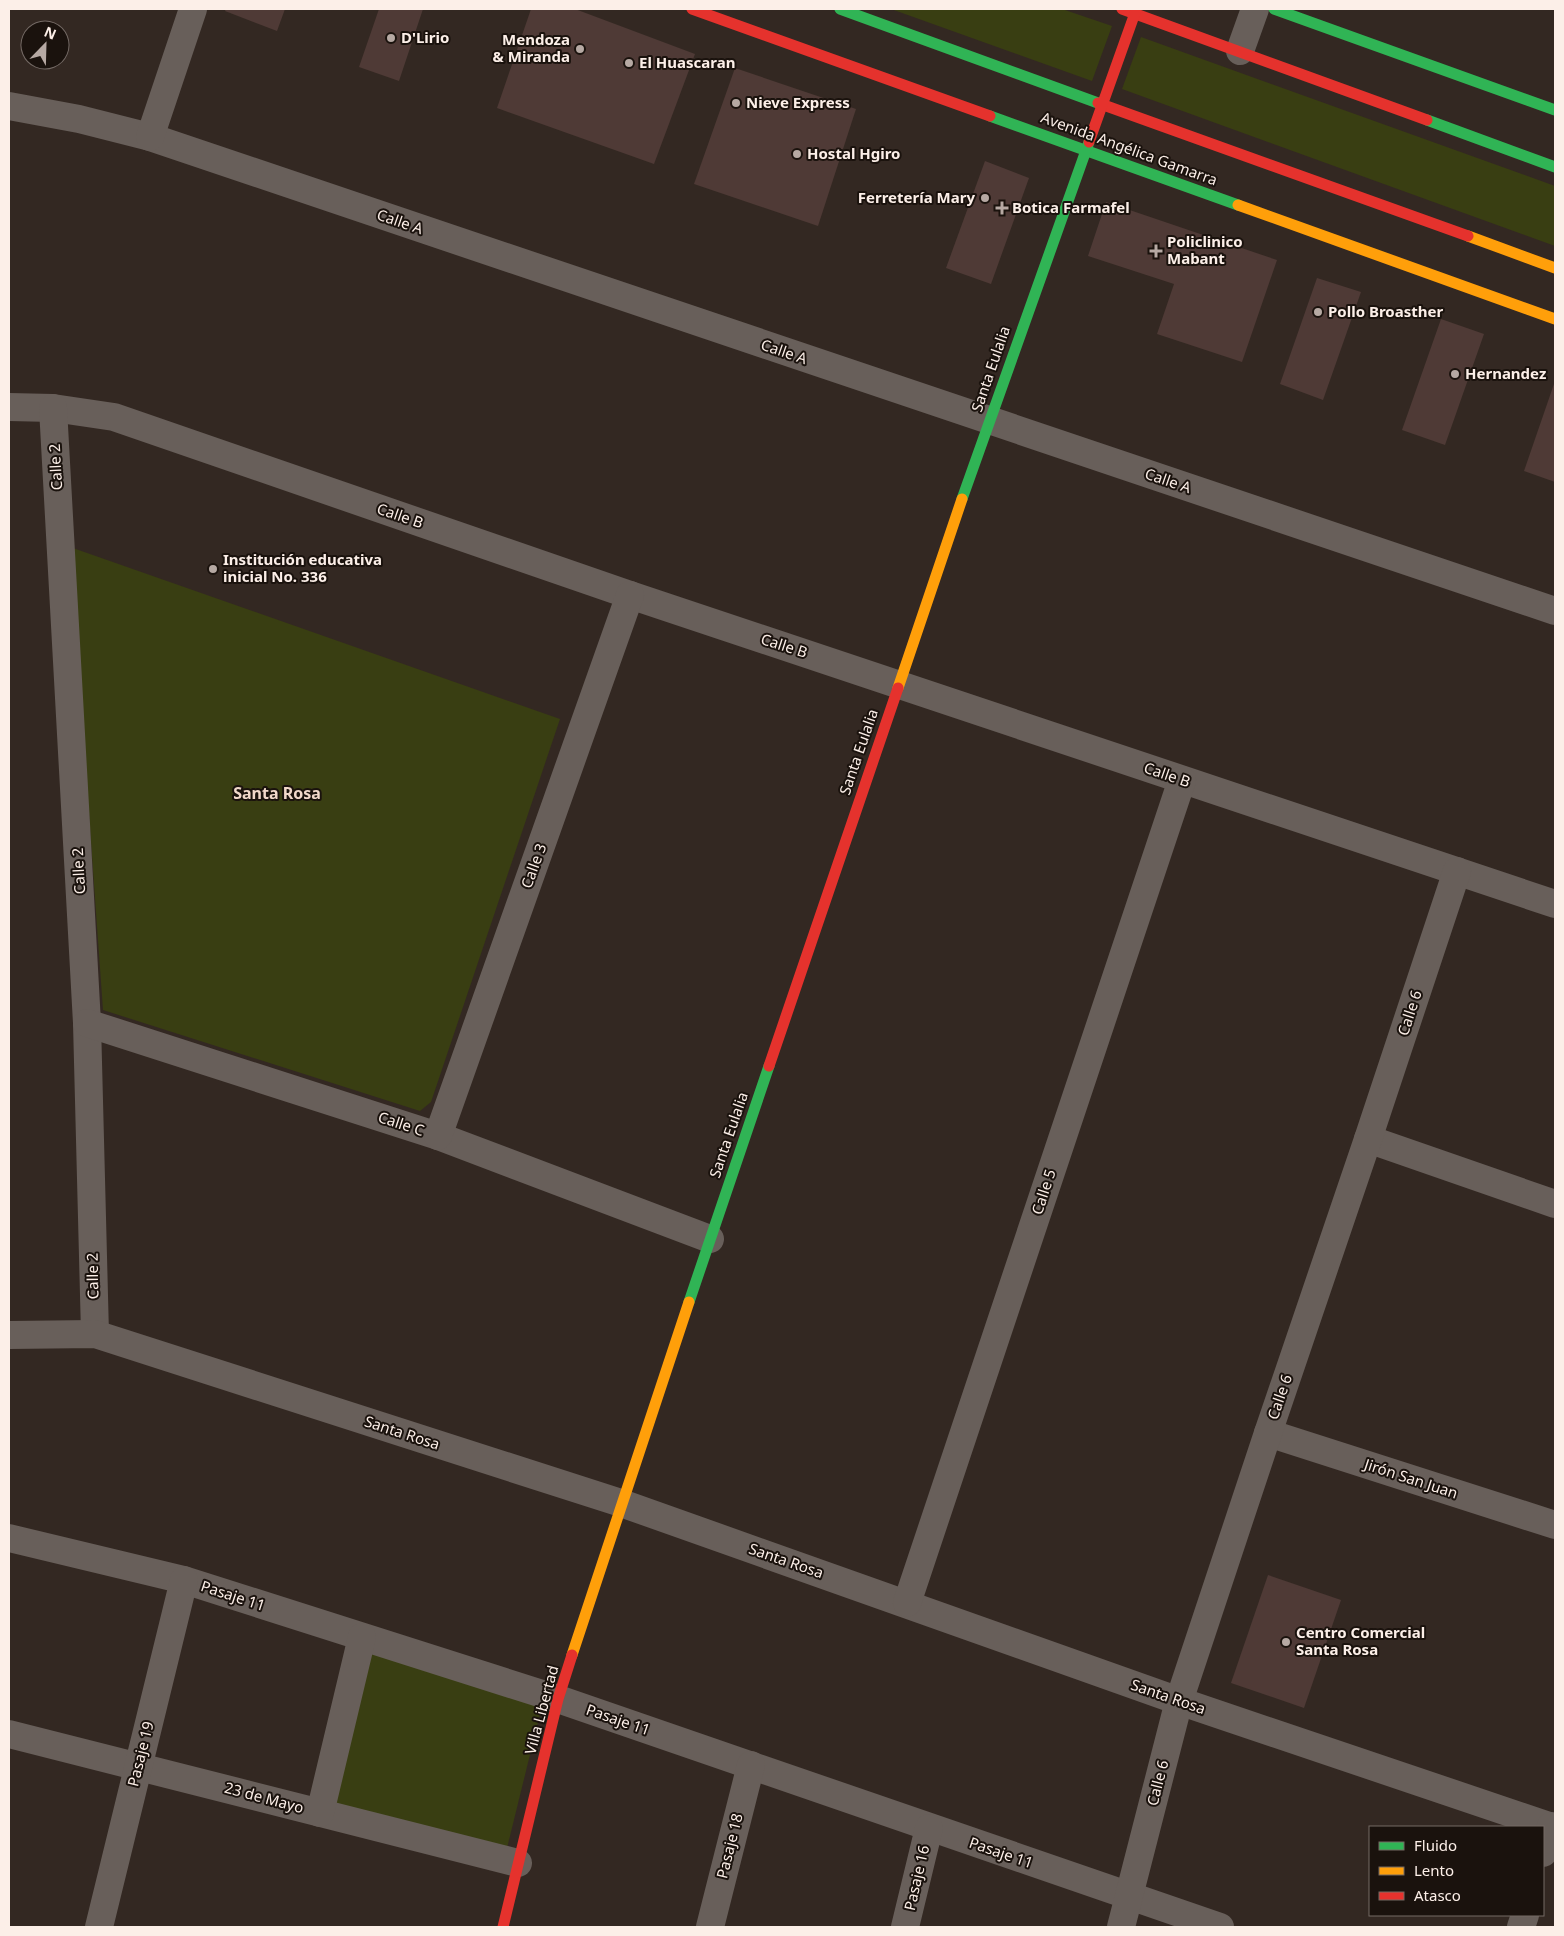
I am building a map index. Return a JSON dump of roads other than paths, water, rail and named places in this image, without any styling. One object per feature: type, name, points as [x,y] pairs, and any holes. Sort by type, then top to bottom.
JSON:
[{"type":"street","points":[[150,137],[193,9]]},
{"type":"street","name":"Avenida Angélica Gamarra","points":[[692,9],[1555,319]]},
{"type":"street","points":[[840,9],[1555,268]]},
{"type":"street","points":[[1122,9],[1555,167]]},
{"type":"street","points":[[1240,51],[1255,9]]},
{"type":"street","points":[[1274,9],[1555,110]]},
{"type":"street","name":"Santa Eulalia","points":[[621,1503],[898,684],[1085,149],[1135,13]]},
{"type":"street","name":"Calle A","points":[[9,106],[79,119],[150,137],[1555,611]]},
{"type":"street","name":"Calle B","points":[[9,407],[53,408],[114,417],[630,595],[1555,904]]},
{"type":"street","name":"Calle 2","points":[[53,408],[87,1023],[95,1334]]},
{"type":"street","name":"Calle 3","points":[[438,1136],[630,595]]},
{"type":"street","name":"Calle 5","points":[[907,1603],[1182,780]]},
{"type":"street","name":"Calle 6","points":[[1121,1927],[1179,1701],[1456,871]]},
{"type":"street","name":"Calle C","points":[[87,1023],[438,1136],[710,1239]]},
{"type":"street","points":[[1368,1139],[1555,1204]]},
{"type":"street","name":"Santa Rosa","points":[[9,1335],[95,1334],[621,1503],[1179,1701],[1553,1827]]},
{"type":"street","name":"Jirón San Juan","points":[[1268,1433],[1555,1525]]},
{"type":"street","name":"Villa Libertad","points":[[503,1927],[558,1699],[621,1503]]},
{"type":"street","name":"Pasaje 11","points":[[9,1538],[184,1580],[558,1699],[1128,1897],[1220,1927]]},
{"type":"street","name":"Pasaje 19","points":[[99,1927],[184,1580]]},
{"type":"street","points":[[320,1813],[362,1637]]},
{"type":"street","name":"23 de Mayo","points":[[9,1734],[138,1765],[518,1863]]},
{"type":"street","name":"Pasaje 18","points":[[710,1927],[751,1766]]},
{"type":"street","points":[[1544,1850],[1553,1827]]},
{"type":"street","name":"Pasaje 16","points":[[905,1927],[929,1828]]},
{"type":"place","name":"D'Lirio","points":[[391,38]]},
{"type":"place","name":"Mendoza & Miranda","points":[[580,49]]},
{"type":"place","name":"El Huascaran","points":[[629,63]]},
{"type":"place","name":"Nieve Express","points":[[736,103]]},
{"type":"place","name":"Hostal Hgiro","points":[[797,154]]},
{"type":"place","name":"Ferretería Mary","points":[[985,198]]},
{"type":"place","name":"Botica Farmafel","points":[[1002,208]]},
{"type":"place","name":"Policlinico Mabant","points":[[1156,251]]},
{"type":"place","name":"Pollo Broasther","points":[[1318,312]]},
{"type":"place","name":"Hernandez","points":[[1455,374]]},
{"type":"place","name":"Institución educativa inicial No. 336","points":[[213,569]]},
{"type":"place","name":"Centro Comercial Santa Rosa","points":[[1286,1642]]},
{"type":"district","name":"Santa Rosa","points":[[277,793]]}]
